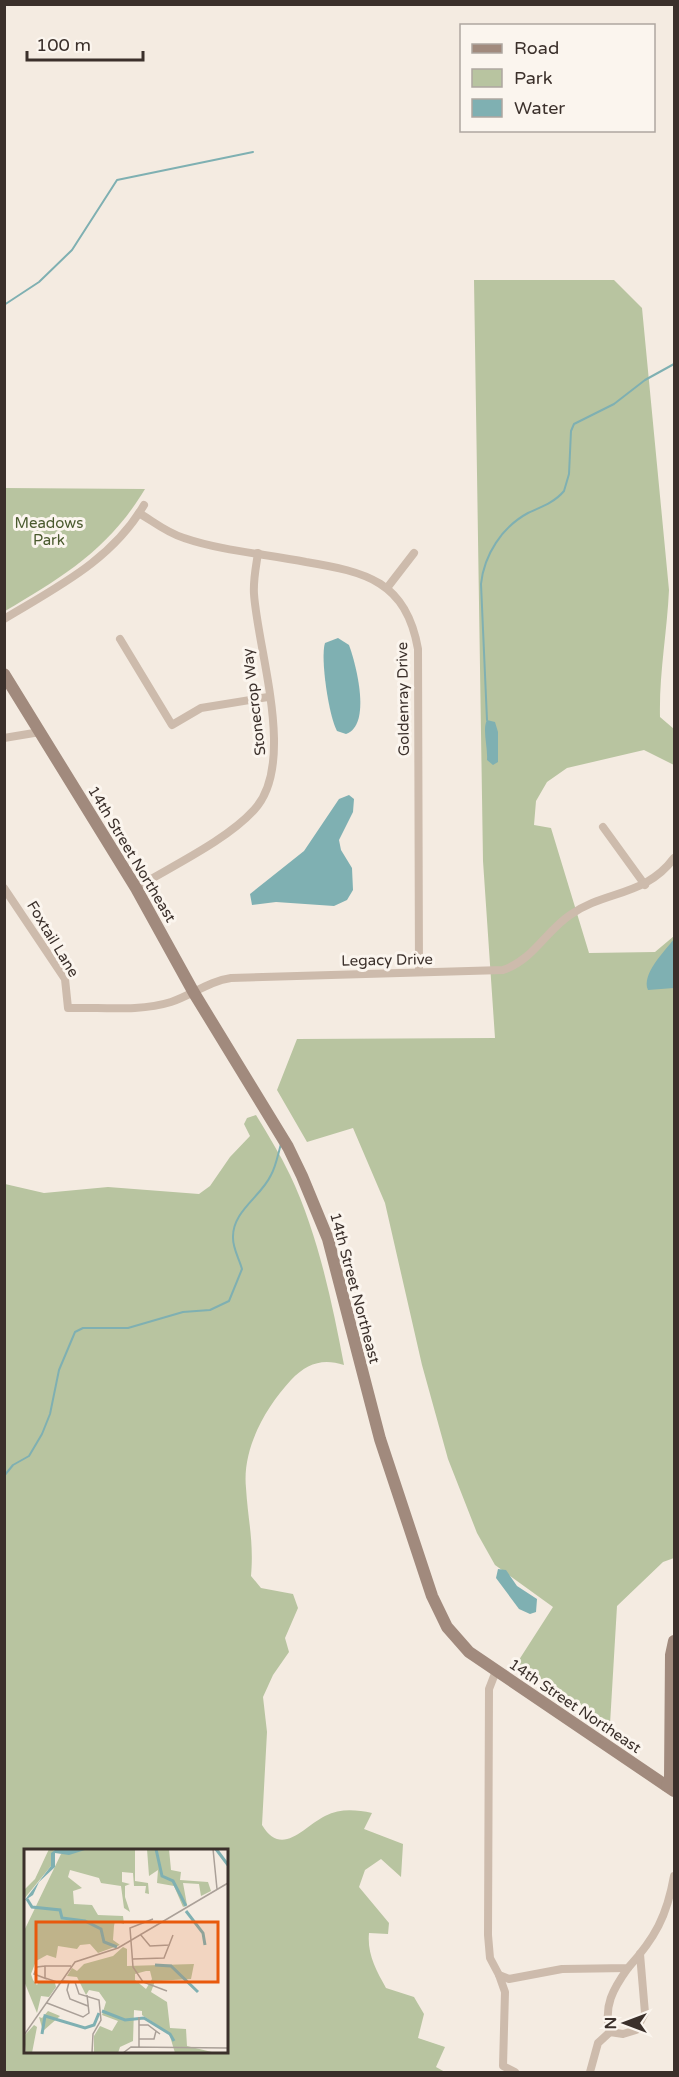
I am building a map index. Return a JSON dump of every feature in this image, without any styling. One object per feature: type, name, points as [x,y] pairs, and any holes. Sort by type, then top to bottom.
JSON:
[{"type":"street","name":"Goldenray Drive","points":[[4,620],[103,557],[142,509],[184,538],[360,572],[387,588],[408,613],[418,649],[419,972]]},
{"type":"street","name":"Stonecrop Way","points":[[136,888],[239,825],[258,805],[268,789],[274,768],[275,740],[254,596],[258,553]]},
{"type":"street","points":[[387,588],[414,553]]},
{"type":"street","points":[[120,639],[172,725],[201,708],[268,697]]},
{"type":"street","name":"14th Street Northeast","points":[[4,674],[136,888],[194,993],[288,1147],[320,1215],[380,1439],[439,1612],[447,1627],[469,1652],[671,1788]]},
{"type":"street","points":[[4,738],[40,732]]},
{"type":"street","points":[[603,827],[645,885]]},
{"type":"street","name":"Legacy Drive","points":[[68,1008],[150,1006],[194,993],[212,982],[231,978],[419,972],[482,973],[512,967],[524,961],[568,916],[578,910],[645,885],[675,858]]},
{"type":"street","name":"Foxtail Lane","points":[[4,888],[65,979],[68,1008]]},
{"type":"street","points":[[671,1788],[673,1697],[671,1655],[675,1641]]},
{"type":"street","points":[[496,1671],[489,1689],[488,1935],[490,1958],[505,1992],[503,2066],[515,2073]]},
{"type":"street","points":[[610,2032],[607,2020],[608,2002],[615,1986],[662,1922],[675,1876]]},
{"type":"street","points":[[610,2032],[623,2034],[636,2030],[645,2013],[645,1986],[640,1954]]},
{"type":"street","points":[[499,1975],[509,1979],[562,1969],[628,1968]]},
{"type":"street","points":[[590,2073],[598,2043],[610,2032]]},
{"type":"green space","points":[[474,280],[614,280],[642,308],[669,590],[660,717],[674,729],[674,765],[644,750],[567,768],[547,782],[536,801],[534,825],[551,828],[589,953],[655,952],[674,936],[674,1558],[663,1562],[617,1606],[610,1724],[517,1663],[553,1607],[495,1565],[477,1533],[448,1459],[422,1365],[385,1203],[353,1128],[307,1142],[277,1090],[297,1039],[495,1038],[483,861]]},
{"type":"green space","name":"Meadows Park","points":[[5,488],[145,489],[116,529],[83,560],[5,611]]},
{"type":"green space","points":[[256,1115],[290,1175],[300,1198],[323,1268],[344,1365],[322,1362],[309,1366],[291,1380],[264,1416],[248,1459],[246,1488],[251,1541],[251,1576],[261,1588],[293,1594],[298,1608],[285,1638],[289,1652],[273,1675],[263,1697],[267,1732],[262,1825],[270,1835],[285,1840],[331,1813],[348,1810],[360,1811],[372,1813],[364,1829],[403,1844],[401,1877],[381,1859],[365,1870],[359,1887],[389,1923],[388,1934],[369,1933],[369,1948],[386,1988],[414,1997],[424,2014],[418,2038],[445,2047],[436,2067],[445,2072],[5,2072],[5,1184],[44,1193],[108,1187],[199,1194],[210,1186],[230,1157],[250,1136],[244,1124],[247,1118]]},
{"type":"water","points":[[338,638],[349,645],[360,693],[358,719],[354,728],[346,734],[337,731],[334,724],[324,674],[325,643]]},
{"type":"water","points":[[487,720],[495,722],[498,732],[498,762],[493,765],[487,760],[485,728]]},
{"type":"water","points":[[349,795],[354,799],[353,812],[339,840],[341,850],[352,868],[353,890],[347,900],[334,906],[276,902],[252,905],[250,894],[304,851],[339,799]]},
{"type":"water","points":[[674,939],[674,988],[648,990],[648,977],[651,970]]},
{"type":"water","points":[[498,1569],[506,1570],[517,1586],[537,1599],[536,1612],[530,1614],[519,1609],[496,1578]]},
{"type":"waterway","points":[[4,305],[39,282],[72,250],[117,180],[253,152]]},
{"type":"waterway","points":[[487,720],[481,584],[490,552],[510,526],[528,513],[552,501],[564,491],[569,474],[571,431],[574,424],[614,404],[645,380],[674,364]]},
{"type":"waterway","points":[[4,1476],[13,1465],[29,1456],[42,1434],[50,1414],[59,1370],[75,1332],[83,1328],[128,1328],[183,1312],[210,1310],[229,1301],[242,1269],[234,1246],[234,1228],[242,1212],[271,1175],[281,1144]]}]
